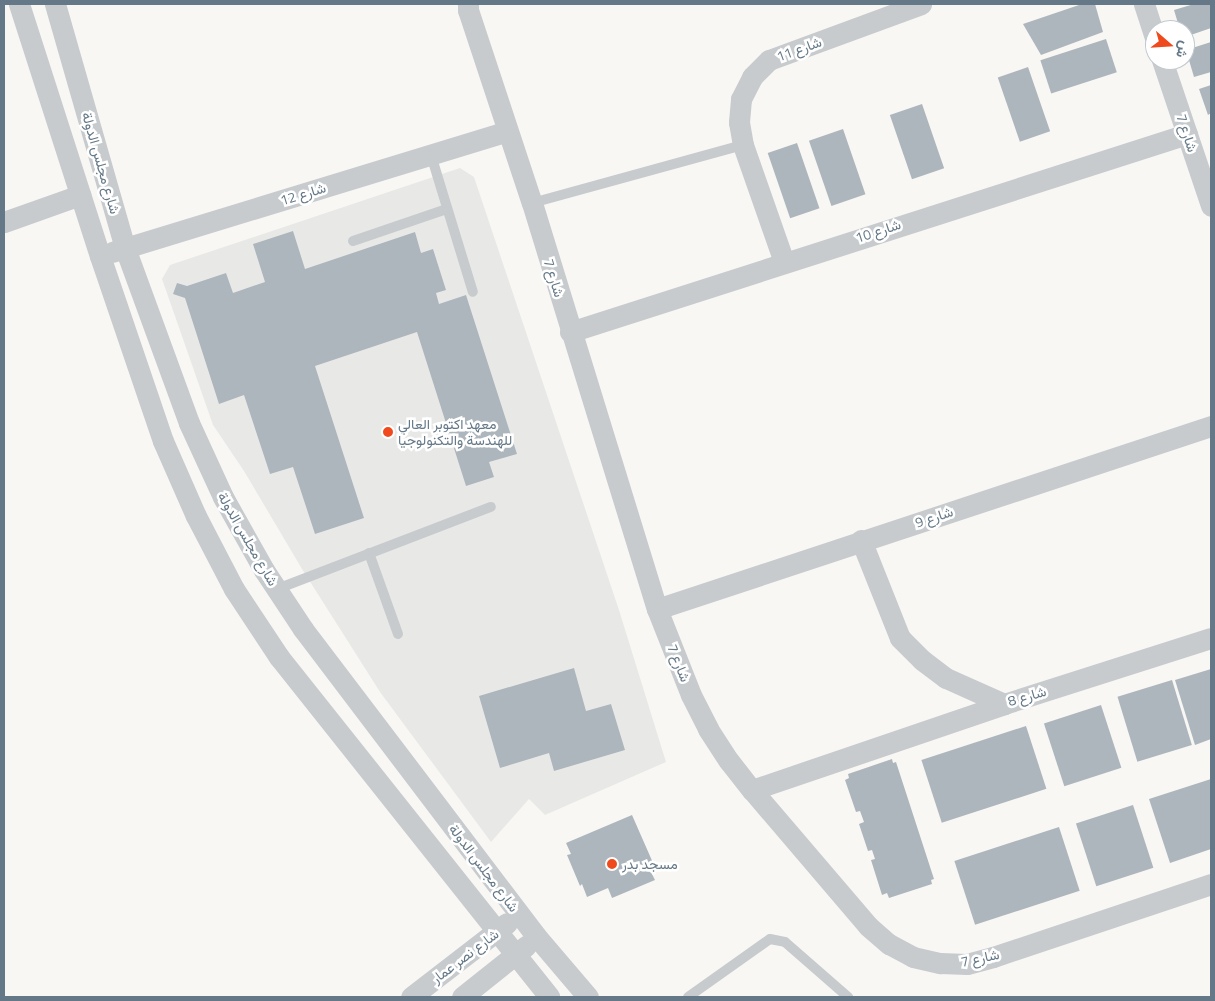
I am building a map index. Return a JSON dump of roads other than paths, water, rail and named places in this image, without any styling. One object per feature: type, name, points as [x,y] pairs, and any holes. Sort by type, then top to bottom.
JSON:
[{"type":"street","name":"شارع مجلس الدولة","points":[[19,4],[100,256],[163,441],[196,516],[234,588],[279,657],[549,997]]},
{"type":"street","name":"شارع مجلس الدولة","points":[[55,4],[125,248],[189,423],[223,497],[302,629],[536,936],[588,997]]},
{"type":"street","name":"شارع 7","points":[[468,4],[468,10],[532,203],[570,332],[657,609],[708,729],[728,761],[752,790],[868,926],[889,944],[905,953],[940,964],[967,964],[994,957],[1211,884]]},
{"type":"street","name":"شارع 11","points":[[784,262],[743,145],[739,122],[741,99],[752,77],[769,60],[921,4]]},
{"type":"street","points":[[1144,4],[1149,20]]},
{"type":"street","name":"شارع 7","points":[[1165,70],[1211,206]]},
{"type":"street","name":"شارع 12","points":[[100,256],[507,131]]},
{"type":"street","name":"شارع 10","points":[[570,332],[1187,134]]},
{"type":"street","points":[[4,222],[80,195]]},
{"type":"street","name":"شارع 9","points":[[657,609],[861,540],[1211,426]]},
{"type":"street","name":"شارع 8","points":[[861,540],[900,638],[922,660],[946,678],[1004,704],[1211,638]]},
{"type":"street","points":[[752,790],[1004,704]]},
{"type":"street","name":"شارع نصر عمار","points":[[411,997],[519,914]]},
{"type":"street","points":[[462,997],[536,936]]},
{"type":"lane","points":[[532,203],[743,145]]},
{"type":"lane","points":[[431,155],[473,292]]},
{"type":"lane","points":[[353,241],[447,208]]},
{"type":"lane","points":[[277,589],[491,506]]},
{"type":"lane","points":[[369,553],[398,634]]},
{"type":"lane","points":[[688,997],[770,939],[785,942],[848,997]]},
{"type":"place","name":"معهد اكتوبر العالي للهندسة والتكنولوجيا","points":[[388,432]]},
{"type":"place","name":"مسجد بدر","points":[[612,864]]}]
